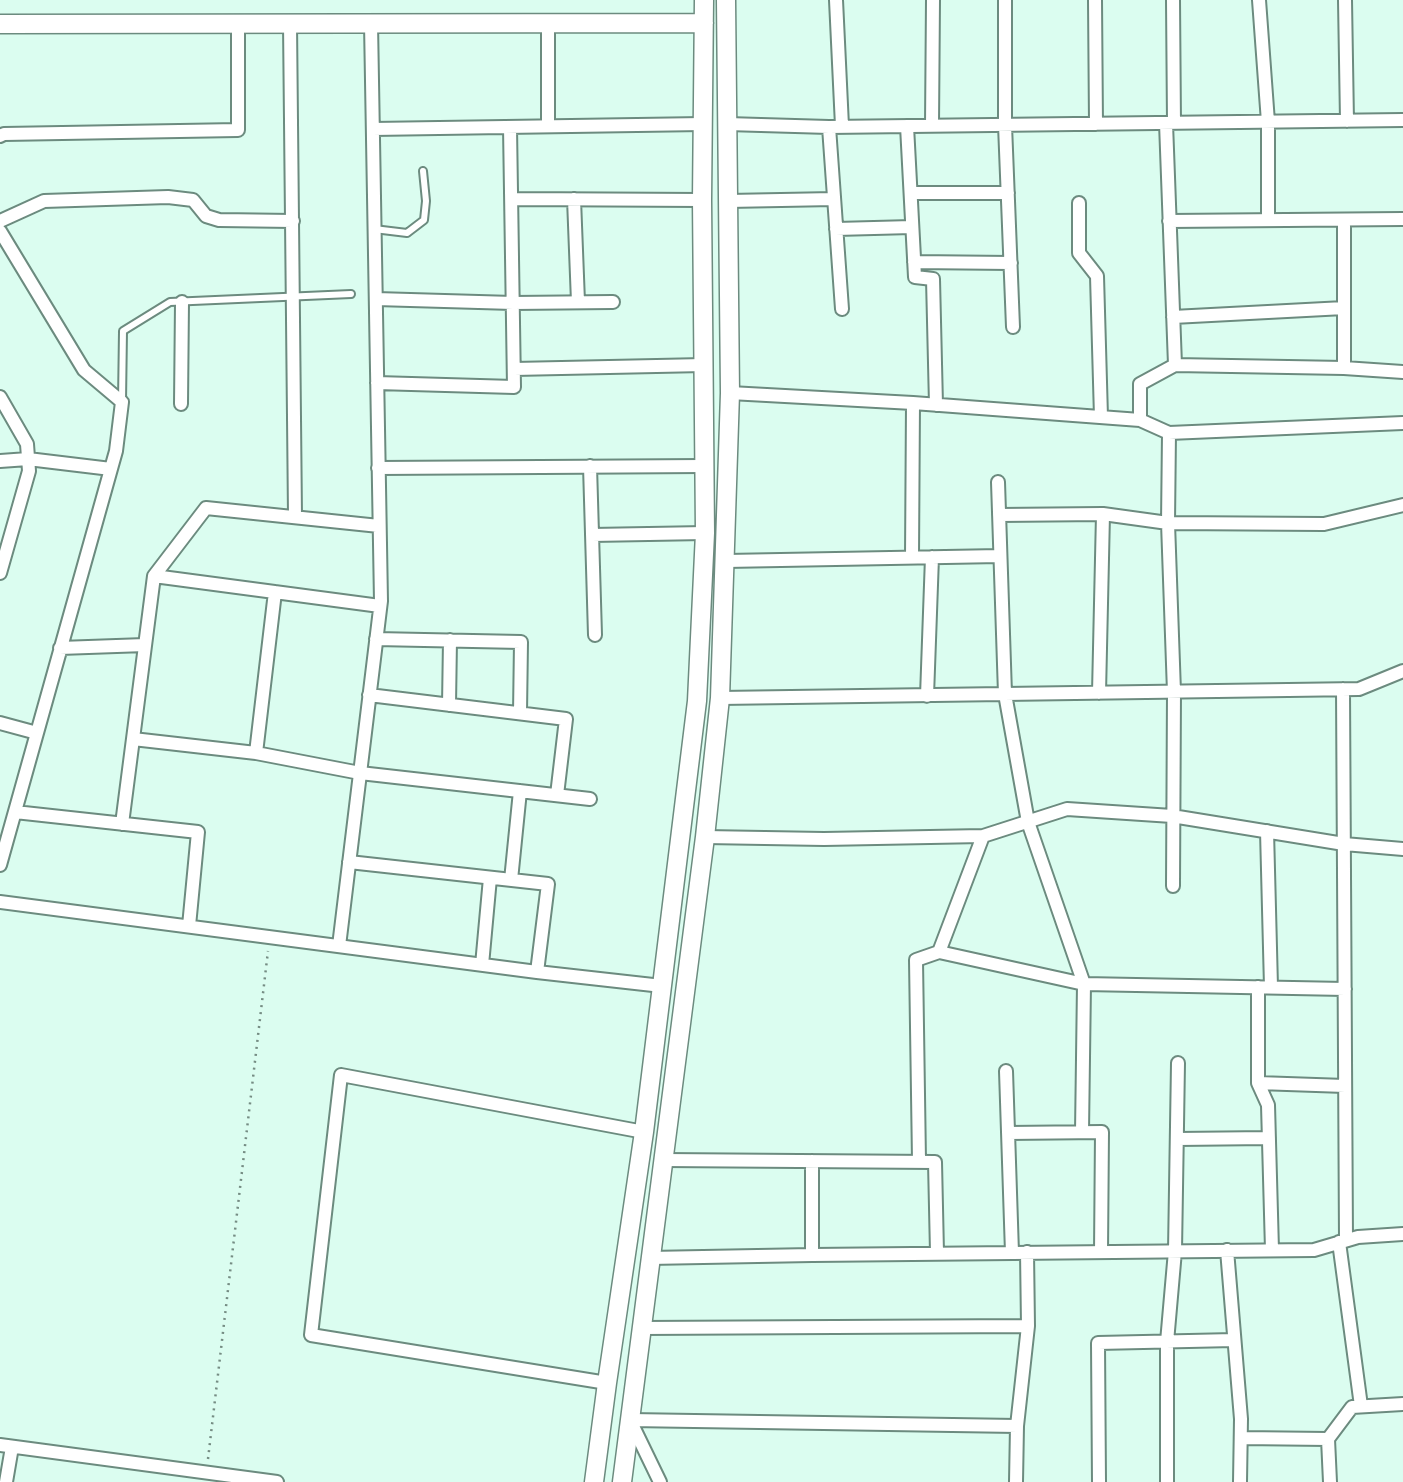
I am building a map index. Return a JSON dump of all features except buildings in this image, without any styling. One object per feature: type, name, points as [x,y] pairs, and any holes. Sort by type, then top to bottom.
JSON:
[{"type":"street","points":[[594,1482],[644,1132],[696,701],[705,534],[702,200],[704,0]]},
{"type":"street","points":[[622,1482],[705,837],[720,698],[730,393],[726,0]]},
{"type":"street","points":[[836,0],[834,199],[842,309]]},
{"type":"street","points":[[932,125],[933,0]]},
{"type":"street","points":[[1004,0],[1005,125],[1013,327]]},
{"type":"street","points":[[1095,0],[1096,124]]},
{"type":"street","points":[[1173,0],[1169,221],[1175,365]]},
{"type":"street","points":[[1259,0],[1268,122],[1269,220]]},
{"type":"street","points":[[1345,0],[1347,121]]},
{"type":"street","points":[[0,136],[238,130],[238,23]]},
{"type":"street","points":[[290,23],[295,516]]},
{"type":"street","points":[[339,946],[380,606],[371,23]]},
{"type":"street","points":[[548,23],[548,126]]},
{"type":"street","points":[[0,24],[704,23]]},
{"type":"street","points":[[727,124],[836,127],[1403,120]]},
{"type":"street","points":[[373,129],[703,124]]},
{"type":"street","points":[[907,126],[915,277],[933,279],[936,405]]},
{"type":"street","points":[[377,383],[514,387],[510,127]]},
{"type":"street","points":[[911,193],[1008,193]]},
{"type":"street","points":[[0,221],[44,201],[168,197],[193,200],[206,216],[219,220],[293,221]]},
{"type":"street","points":[[512,199],[702,200]]},
{"type":"street","points":[[575,199],[578,302]]},
{"type":"street","points":[[728,201],[834,199]]},
{"type":"street","points":[[1079,202],[1079,253],[1097,276],[1101,417]]},
{"type":"street","points":[[1169,221],[1403,219]]},
{"type":"street","points":[[1344,220],[1344,368]]},
{"type":"street","points":[[836,229],[912,227]]},
{"type":"street","points":[[0,231],[84,370],[122,402],[116,451],[0,864]]},
{"type":"street","points":[[914,262],[1010,263]]},
{"type":"street","points":[[376,299],[513,303],[614,302]]},
{"type":"street","points":[[181,404],[183,302]]},
{"type":"street","points":[[1173,317],[1344,308]]},
{"type":"street","points":[[514,369],[704,365]]},
{"type":"street","points":[[1140,420],[1140,384],[1175,365],[1344,368],[1403,372]]},
{"type":"street","points":[[730,393],[1140,420],[1169,433],[1403,423]]},
{"type":"street","points":[[0,397],[27,444],[29,471],[5,533],[0,573]]},
{"type":"street","points":[[912,558],[913,403]]},
{"type":"street","points":[[1169,433],[1168,523],[1174,692],[1173,886]]},
{"type":"street","points":[[0,461],[28,459],[111,469]]},
{"type":"street","points":[[590,467],[595,635]]},
{"type":"street","points":[[378,468],[704,467]]},
{"type":"street","points":[[998,482],[1005,694],[1028,822],[1084,984],[1082,1132]]},
{"type":"street","points":[[999,515],[1103,514],[1168,523],[1324,524],[1403,505]]},
{"type":"street","points":[[122,824],[154,576],[206,508],[379,526]]},
{"type":"street","points":[[1099,693],[1103,514]]},
{"type":"street","points":[[592,535],[705,534]]},
{"type":"street","points":[[726,561],[1000,556]]},
{"type":"street","points":[[928,696],[932,557]]},
{"type":"street","points":[[154,576],[380,606]]},
{"type":"street","points":[[256,753],[275,592]]},
{"type":"street","points":[[376,639],[521,642],[520,713]]},
{"type":"street","points":[[449,705],[450,640]]},
{"type":"street","points":[[60,648],[145,645]]},
{"type":"street","points":[[720,698],[1359,689],[1403,671]]},
{"type":"street","points":[[1343,689],[1343,1241],[1361,1406]]},
{"type":"street","points":[[369,695],[566,719],[557,795]]},
{"type":"street","points":[[0,723],[37,733]]},
{"type":"street","points":[[133,739],[256,753],[360,772],[590,799]]},
{"type":"street","points":[[511,880],[520,791]]},
{"type":"street","points":[[705,837],[824,839],[983,836],[1067,809],[1172,816],[1344,844],[1403,849]]},
{"type":"street","points":[[15,813],[198,832],[189,926]]},
{"type":"street","points":[[1267,831],[1265,987],[1258,1083],[1268,1105],[1272,1250]]},
{"type":"street","points":[[939,951],[983,836]]},
{"type":"street","points":[[349,862],[548,884],[537,972]]},
{"type":"street","points":[[482,965],[491,878]]},
{"type":"street","points":[[0,902],[662,986]]},
{"type":"street","points":[[919,1161],[916,960],[939,951],[1084,984],[1345,989]]},
{"type":"street","points":[[1167,1482],[1167,1342],[1175,1251],[1178,1063]]},
{"type":"street","points":[[1006,1071],[1013,1252]]},
{"type":"street","points":[[607,1384],[311,1335],[341,1075],[644,1132]]},
{"type":"street","points":[[1258,1083],[1345,1086]]},
{"type":"street","points":[[1007,1133],[1102,1132],[1101,1252]]},
{"type":"street","points":[[1177,1139],[1269,1138]]},
{"type":"street","points":[[663,1160],[936,1162],[937,1253]]},
{"type":"street","points":[[812,1161],[812,1255]]},
{"type":"street","points":[[649,1258],[1314,1250],[1358,1237],[1403,1234]]},
{"type":"street","points":[[1227,1250],[1241,1437],[1240,1482]]},
{"type":"street","points":[[1016,1482],[1017,1426],[1028,1326],[1027,1252]]},
{"type":"street","points":[[641,1328],[1028,1326]]},
{"type":"street","points":[[1099,1482],[1098,1343],[1234,1340]]},
{"type":"street","points":[[1330,1482],[1328,1439],[1352,1407],[1403,1404]]},
{"type":"street","points":[[630,1420],[1017,1426]]},
{"type":"street","points":[[630,1420],[660,1482]]},
{"type":"street","points":[[1241,1437],[1328,1439]]},
{"type":"street","points":[[6,1482],[6,1446],[277,1482]]},
{"type":"lane","points":[[374,229],[407,233],[424,220],[424,172]]},
{"type":"lane","points":[[122,402],[123,331],[170,302],[351,294]]},
{"type":"path","points":[[206,1473],[270,937]]}]
